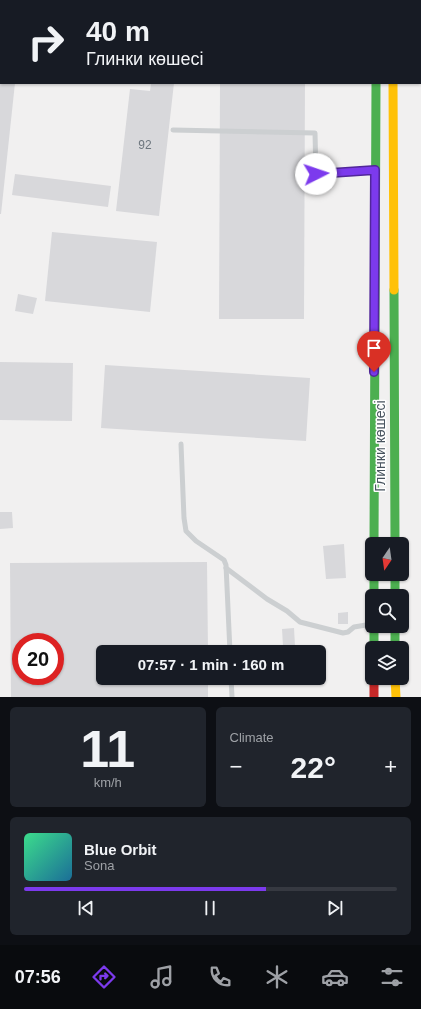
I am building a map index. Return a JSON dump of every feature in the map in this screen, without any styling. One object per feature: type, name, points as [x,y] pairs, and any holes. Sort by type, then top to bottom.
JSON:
[{"type":"main road","name":"Глинки көшесі","points":[[374,537],[376,84]]},
{"type":"main road","name":"Глинки көшесі","points":[[393,84],[395,537]]},
{"type":"main road","points":[[374,685],[374,697]]},
{"type":"main road","points":[[396,685],[396,697]]},
{"type":"lane","points":[[173,130],[315,133],[316,174],[375,170]]},
{"type":"lane","points":[[181,444],[184,518],[186,531],[196,541],[224,560],[226,568],[230,645]]},
{"type":"lane","points":[[226,568],[267,599],[287,611],[300,622],[343,633],[348,632],[354,627],[365,626]]},
{"type":"lane","points":[[231,685],[232,697]]},
{"type":"building","points":[[0,84],[15,84],[1,214]]},
{"type":"building","points":[[151,84],[174,84],[159,216],[116,211],[130,89],[150,91]]},
{"type":"building","points":[[220,84],[305,84],[304,319],[219,319]]},
{"type":"building","points":[[15,174],[111,186],[108,207],[12,195]]},
{"type":"building","points":[[52,232],[157,242],[150,312],[45,301]]},
{"type":"building","points":[[18,294],[37,298],[33,314],[15,311]]},
{"type":"building","points":[[0,362],[73,363],[72,421],[0,420]]},
{"type":"building","points":[[105,365],[310,378],[306,441],[101,428]]},
{"type":"building","points":[[0,512],[12,512],[13,528],[0,529]]},
{"type":"building","points":[[344,544],[346,578],[326,579],[323,546]]},
{"type":"building","points":[[207,562],[208,645],[96,645],[96,685],[208,685],[208,697],[11,697],[10,563]]},
{"type":"building","points":[[348,612],[348,624],[338,624],[338,613]]},
{"type":"building","points":[[294,628],[295,645],[283,645],[282,629]]},
{"type":"traffic: fast","points":[[374,537],[376,84]]},
{"type":"traffic: fast","points":[[394,290],[395,537]]},
{"type":"traffic: fast","points":[[374,581],[374,589]]},
{"type":"traffic: fast","points":[[395,581],[395,589]]},
{"type":"traffic: fast","points":[[374,633],[374,641]]},
{"type":"traffic: fast","points":[[395,633],[395,641]]},
{"type":"traffic: slow","points":[[393,84],[394,290]]},
{"type":"traffic: slow","points":[[395,685],[396,697]]},
{"type":"traffic: jam","points":[[374,685],[374,697]]},
{"type":"route","points":[[316,174],[375,170],[374,372]]}]
